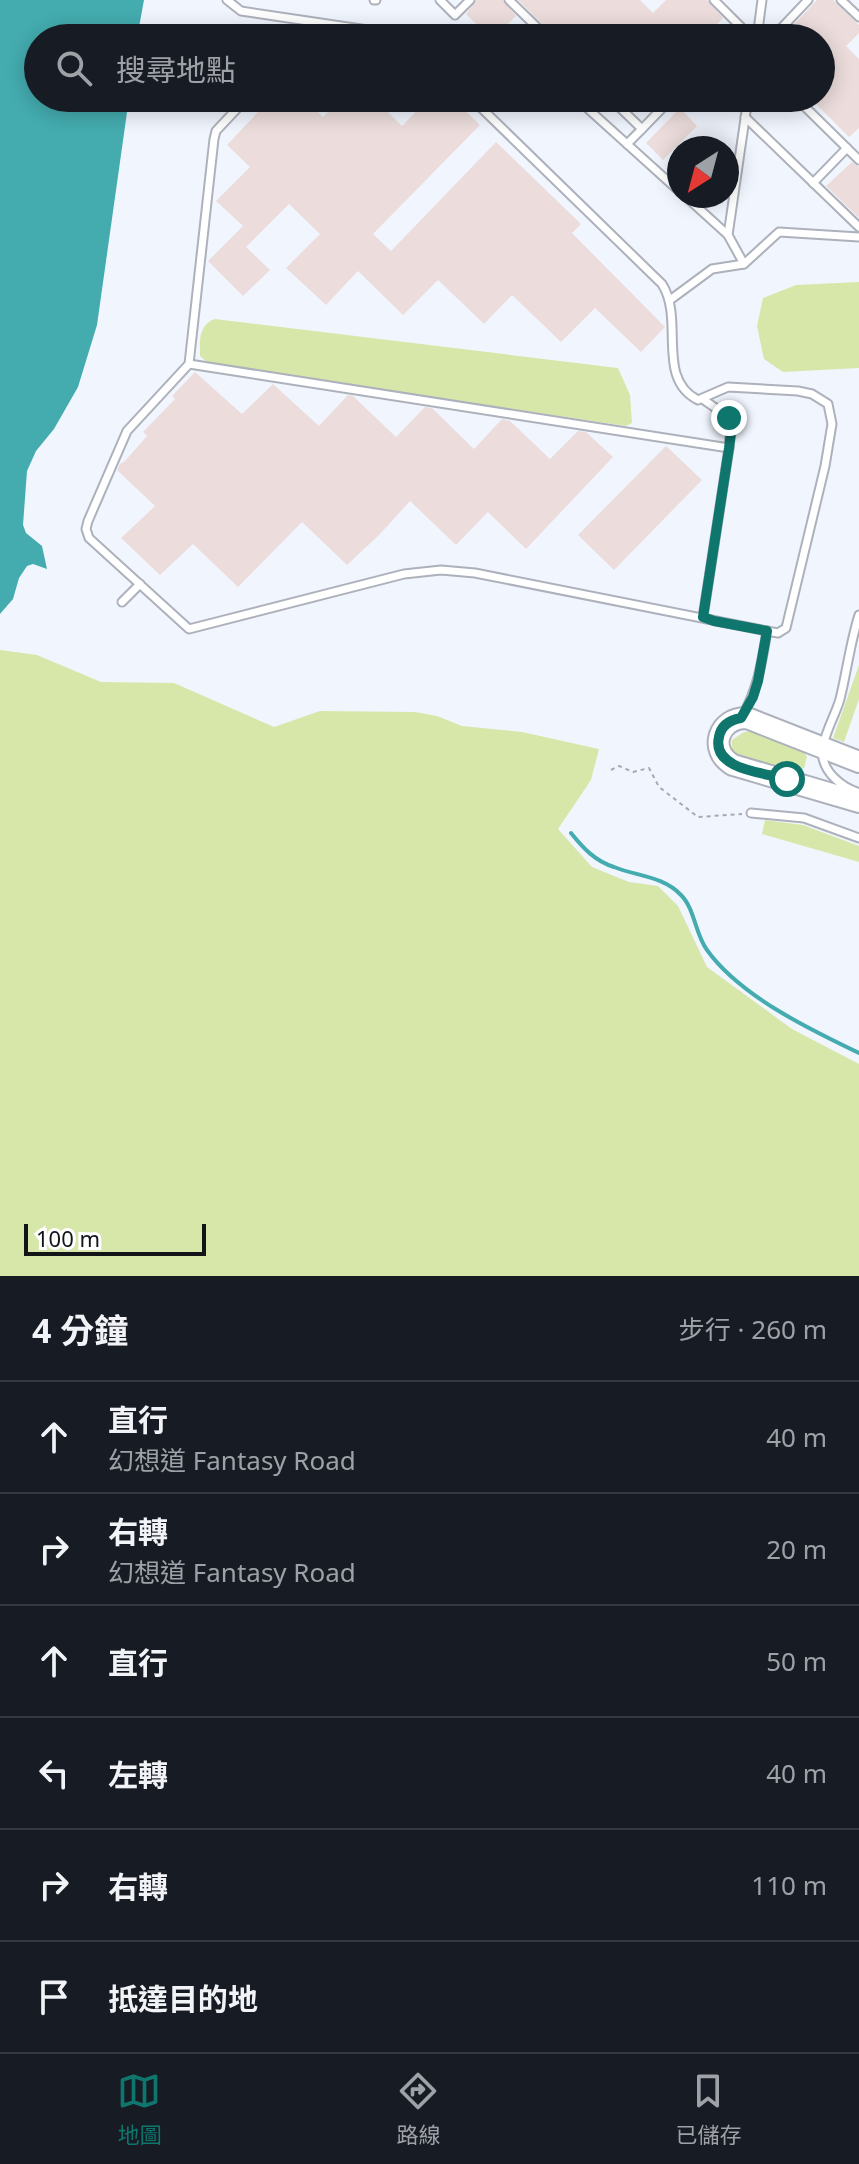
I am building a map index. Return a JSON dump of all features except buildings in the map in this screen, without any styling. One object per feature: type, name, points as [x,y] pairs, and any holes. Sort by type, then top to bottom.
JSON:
[{"type":"main road","points":[[858,758],[741,718],[730,721],[719,735],[720,753],[727,762],[859,802]]},
{"type":"lane","points":[[227,0],[241,11],[316,24]]},
{"type":"lane","points":[[440,0],[455,15],[470,0]]},
{"type":"lane","points":[[509,0],[534,24]]},
{"type":"lane","points":[[714,0],[738,24]]},
{"type":"lane","points":[[758,24],[762,0]]},
{"type":"lane","points":[[785,24],[808,0]]},
{"type":"lane","points":[[841,0],[859,17]]},
{"type":"lane","points":[[234,112],[216,131],[214,139],[189,364],[127,431],[86,529],[89,538],[189,629],[404,574],[441,570],[475,573],[778,633],[786,628],[825,466],[832,424],[828,404],[812,394],[798,391],[728,387],[698,400],[680,387],[675,376],[670,300],[662,284],[485,112]]},
{"type":"lane","points":[[592,112],[667,180]]},
{"type":"lane","points":[[624,112],[642,129]]},
{"type":"lane","points":[[627,144],[658,112]]},
{"type":"lane","points":[[728,235],[746,112]]},
{"type":"lane","points":[[810,112],[859,160]]},
{"type":"lane","points":[[745,117],[859,227]]},
{"type":"lane","points":[[813,183],[847,148]]},
{"type":"lane","points":[[698,208],[728,235],[744,264]]},
{"type":"lane","points":[[670,300],[712,269],[744,264],[779,232],[859,237]]},
{"type":"lane","points":[[189,364],[729,448]]},
{"type":"lane","points":[[703,617],[732,425],[729,418],[704,400]]},
{"type":"lane","points":[[122,602],[140,584]]},
{"type":"lane","points":[[859,615],[851,637],[840,700],[824,748],[824,760],[829,771],[842,784],[859,792]]},
{"type":"lane","points":[[741,718],[758,681],[767,631]]},
{"type":"lane","points":[[751,813],[804,818],[859,838]]},
{"type":"path","points":[[611,770],[619,766],[633,772],[649,768],[659,787],[698,817],[751,813]]},
{"type":"green space","points":[[859,282],[859,368],[783,372],[764,359],[757,326],[763,298],[796,285]]},
{"type":"green space","points":[[215,319],[618,368],[630,395],[632,423],[626,426],[209,364],[200,356],[200,339],[205,325]]},
{"type":"green space","points":[[0,650],[37,655],[101,682],[174,683],[274,727],[320,711],[415,712],[437,716],[462,726],[522,732],[599,749],[591,780],[558,829],[592,867],[629,882],[658,886],[678,906],[707,967],[792,1029],[859,1064],[859,1276],[0,1276]]},
{"type":"green space","points":[[859,665],[859,699],[844,742],[833,738]]},
{"type":"green space","points":[[754,731],[803,750],[807,757],[804,768],[793,772],[738,758],[732,752],[732,740],[744,732]]},
{"type":"green space","points":[[765,820],[803,825],[859,846],[859,862],[762,834]]},
{"type":"water","points":[[0,0],[144,0],[140,24],[24,24],[24,112],[127,112],[97,325],[78,387],[54,429],[36,451],[27,471],[23,525],[26,533],[42,546],[47,569],[33,564],[27,566],[19,578],[13,599],[0,614]]},
{"type":"waterway","points":[[571,833],[601,861],[658,880],[674,889],[686,901],[700,937],[721,967],[777,1010],[859,1053]]},
{"type":"route","points":[[729,418],[732,425],[729,448],[703,617],[767,631],[753,697],[741,718],[730,721],[721,730],[718,747],[723,758],[733,765],[787,779]]}]
